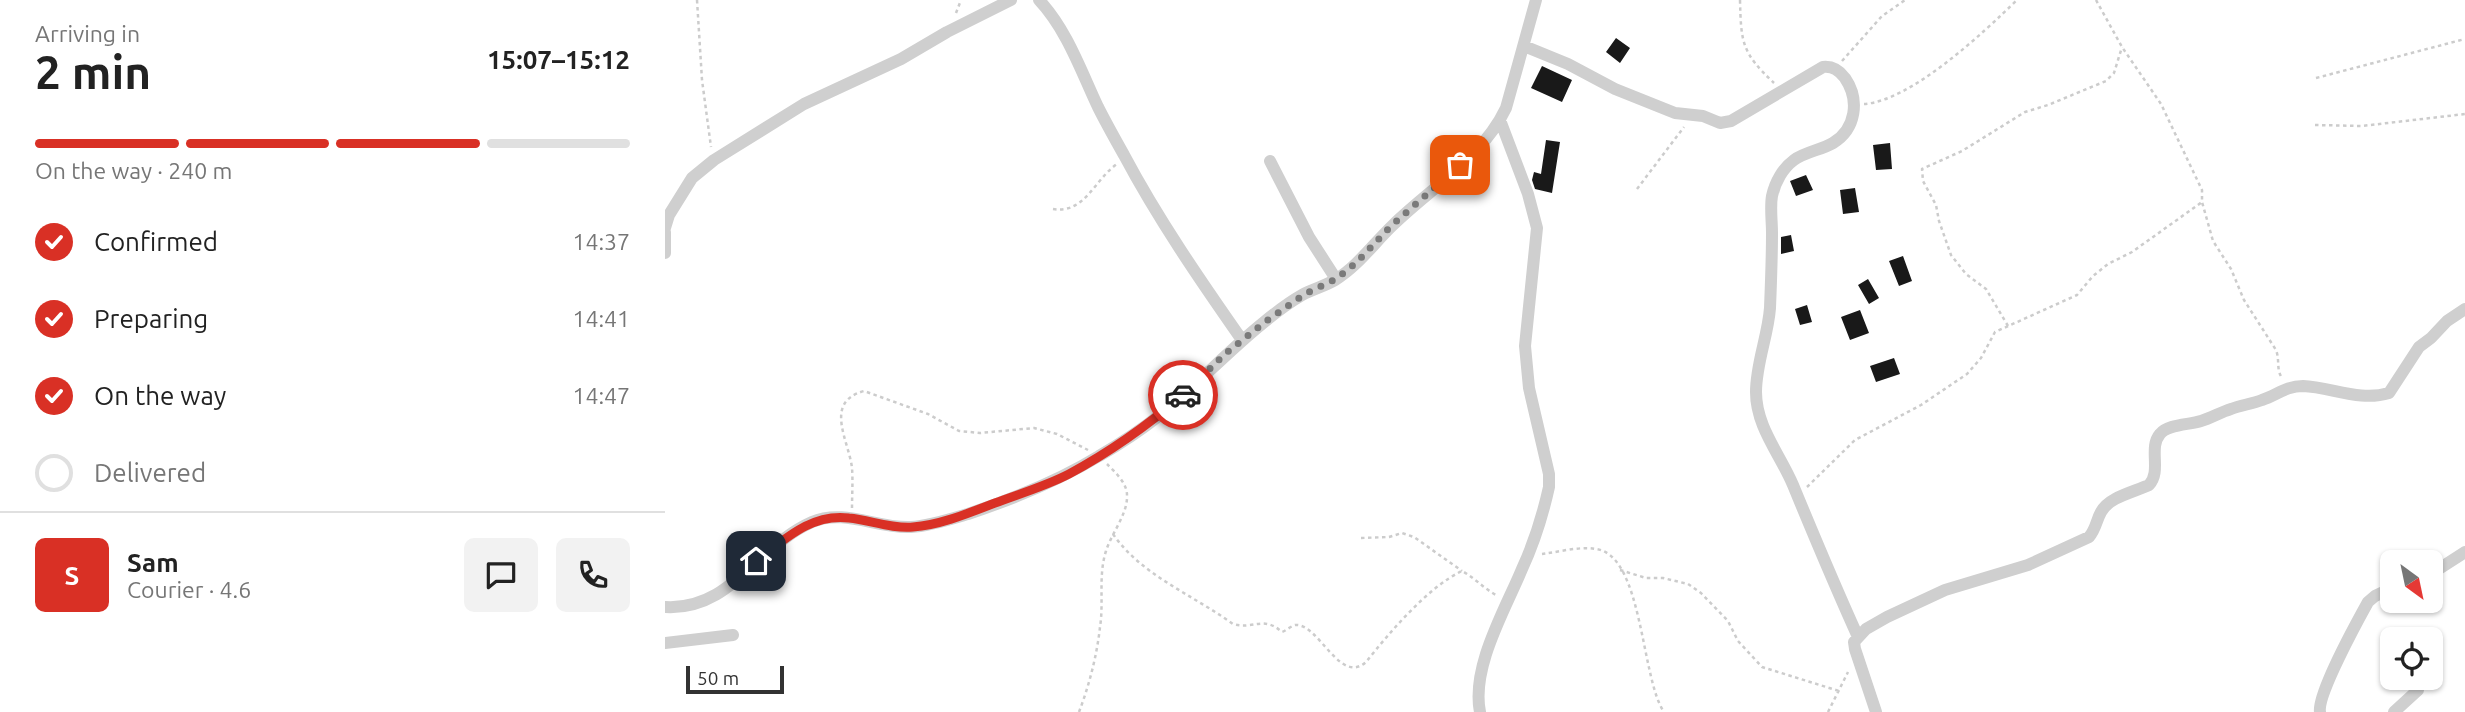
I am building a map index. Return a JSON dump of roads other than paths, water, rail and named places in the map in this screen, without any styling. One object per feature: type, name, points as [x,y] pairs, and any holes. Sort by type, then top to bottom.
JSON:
[{"type":"street","points":[[665,253],[665,230],[669,215],[692,178],[714,160],[804,104],[901,59],[1010,0]]},
{"type":"street","points":[[1039,0],[1049,10],[1074,54],[1126,159],[1242,340]]},
{"type":"street","points":[[665,607],[678,608],[700,604],[722,593],[756,561],[812,522],[829,517],[852,518],[913,527],[967,514],[1068,475],[1160,415],[1242,340],[1294,300],[1336,279],[1356,263],[1429,191],[1482,145],[1506,108],[1537,0]]},
{"type":"street","points":[[1524,46],[1646,102],[1675,113],[1695,114],[1720,123],[1731,121],[1823,67],[1835,68],[1849,85],[1854,103],[1854,118],[1844,134],[1833,142],[1794,159],[1781,173],[1772,196],[1770,308],[1755,393],[1765,433],[1788,473],[1856,643],[1875,712]]},
{"type":"street","points":[[1480,712],[1479,684],[1549,487],[1549,474],[1529,388],[1525,346],[1537,228],[1528,194],[1500,121]]},
{"type":"street","points":[[1271,161],[1309,237],[1336,279]]},
{"type":"street","points":[[1856,643],[1887,617],[1945,590],[2028,565],[2084,540],[2094,532],[2101,511],[2107,504],[2149,485],[2154,480],[2157,441],[2160,434],[2172,428],[2203,421],[2228,410],[2260,401],[2287,388],[2304,386],[2347,394],[2389,393],[2419,347],[2447,321],[2465,309]]},
{"type":"street","points":[[2443,566],[2465,552]]},
{"type":"street","points":[[2320,712],[2319,707],[2326,687],[2364,608],[2380,594]]},
{"type":"street","points":[[665,643],[733,635]]},
{"type":"street","points":[[2394,712],[2418,690]]}]
